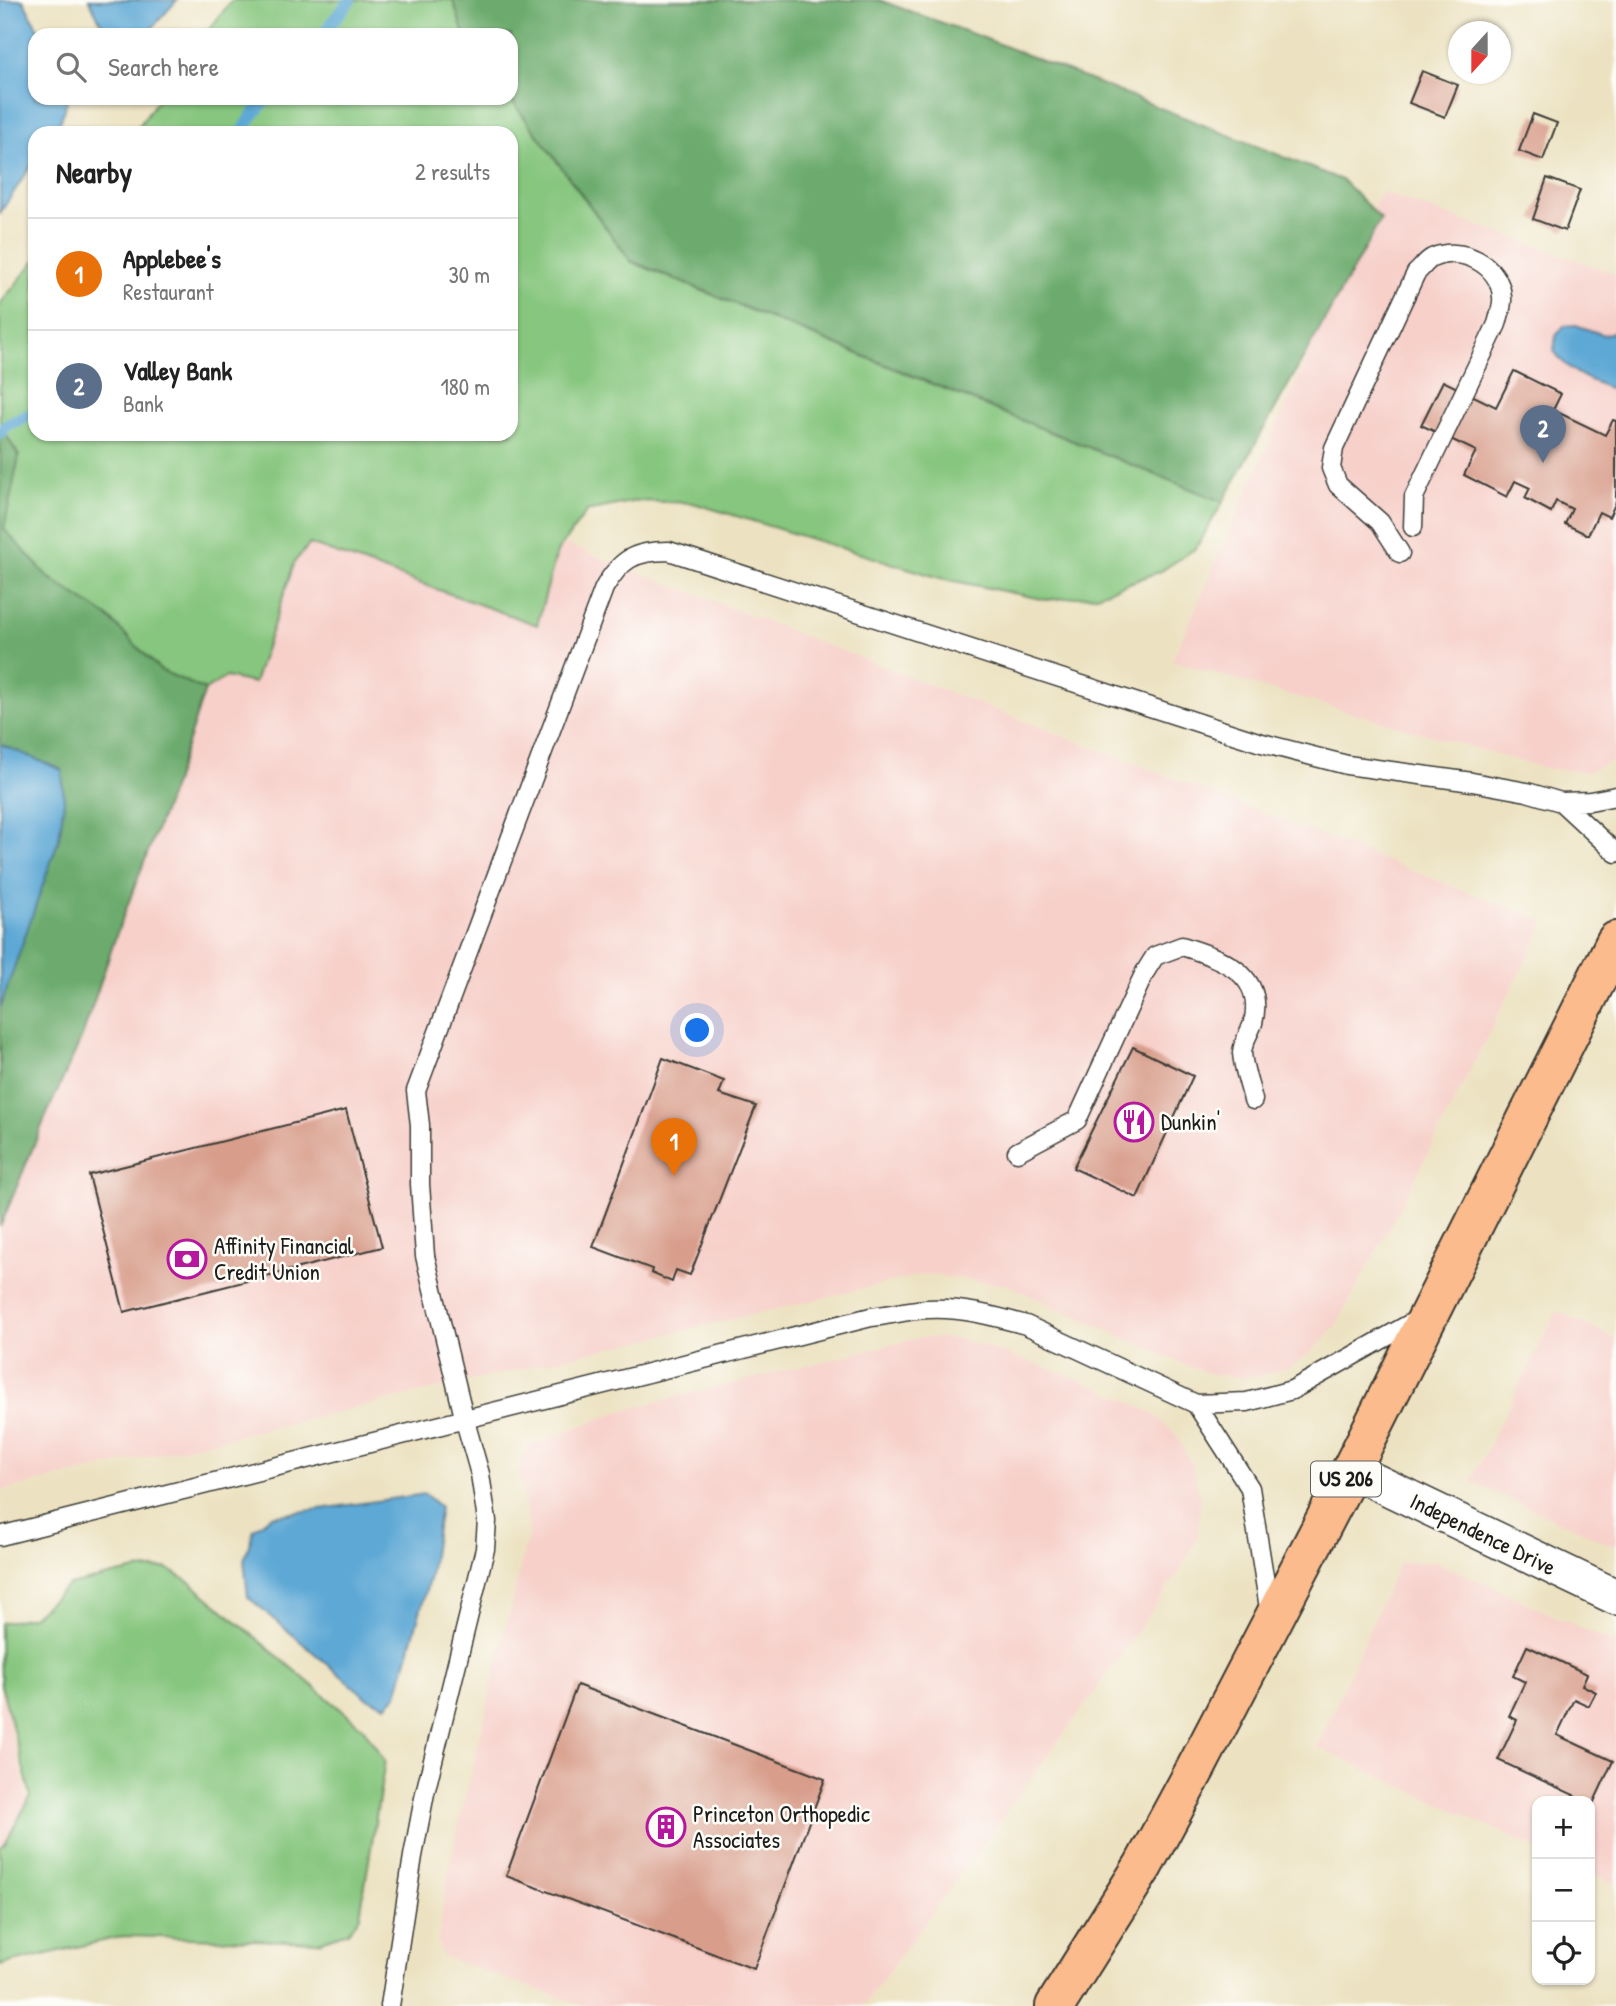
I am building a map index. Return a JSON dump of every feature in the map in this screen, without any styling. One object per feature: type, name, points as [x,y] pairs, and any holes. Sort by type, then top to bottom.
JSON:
[{"type":"highway","name":"US 206","points":[[1055,2006],[1143,1866],[1272,1623],[1616,941]]},
{"type":"street","name":"Independence Drive","points":[[1351,1470],[1616,1597]]},
{"type":"lane","points":[[1400,553],[1380,522],[1338,485],[1331,468],[1334,449],[1416,273],[1431,259],[1455,253],[1480,260],[1495,276],[1502,297],[1497,324],[1414,498],[1413,527]]},
{"type":"lane","points":[[390,2006],[425,1793],[485,1549],[487,1521],[481,1474],[465,1421],[425,1256],[420,1184],[421,1125],[416,1091],[604,588],[615,570],[627,559],[646,551],[668,551],[1258,742],[1307,755],[1347,765],[1527,792],[1561,802],[1590,801],[1616,796]]},
{"type":"lane","points":[[1561,802],[1616,853]]},
{"type":"lane","points":[[1017,1152],[1077,1121],[1145,972],[1155,956],[1182,946],[1231,965],[1247,979],[1254,994],[1253,1022],[1242,1051],[1253,1100]]},
{"type":"lane","points":[[0,1536],[871,1317],[927,1309],[962,1310],[1026,1325],[1196,1404],[1247,1402],[1292,1390],[1429,1314]]},
{"type":"lane","points":[[1196,1404],[1250,1488],[1272,1623]]},
{"type":"shaded area","points":[[1381,192],[1616,274],[1616,759],[1587,772],[1544,768],[1172,661]]},
{"type":"shaded area","points":[[283,441],[298,441],[1545,922],[1401,1206],[1335,1327],[1313,1351],[1289,1367],[1259,1376],[1240,1378],[1212,1374],[1190,1367],[1007,1285],[925,1274],[0,1491],[0,1192]]},
{"type":"shaded area","points":[[1557,1311],[1616,1339],[1616,1547],[1471,1481]]},
{"type":"shaded area","points":[[923,1337],[961,1339],[1065,1374],[1152,1413],[1176,1435],[1193,1467],[1200,1501],[1198,1536],[1181,1569],[1098,1687],[863,2006],[583,2006],[442,1956],[438,1940],[451,1858],[529,1531],[520,1469],[522,1457],[529,1446],[620,1411]]},
{"type":"shaded area","points":[[1437,1562],[1616,1644],[1616,1885],[1595,1875],[1595,1796],[1532,1796],[1532,1847],[1317,1747],[1399,1563]]},
{"type":"shaded area","points":[[0,1686],[45,1868],[0,1879]]},
{"type":"green space","points":[[232,0],[453,0],[462,28],[210,28]]},
{"type":"green space","points":[[453,0],[879,0],[984,38],[1342,180],[1381,219],[1223,502],[631,261],[515,105],[518,105],[518,28],[462,28]]},
{"type":"green space","points":[[154,105],[515,105],[631,262],[1223,502],[1196,548],[1161,571],[1097,595],[1046,600],[940,578],[693,503],[637,501],[587,511],[557,552],[537,625],[310,544],[295,561],[254,683],[226,677],[205,690],[160,670],[107,616],[48,577],[3,528],[19,456],[0,425],[0,304],[28,269],[28,441],[518,441],[518,126],[139,126]]},
{"type":"green space","points":[[0,425],[19,456],[4,529],[48,577],[107,616],[160,670],[205,690],[82,1037],[0,1227]]},
{"type":"green space","points":[[167,1568],[192,1584],[363,1728],[385,1761],[360,1916],[348,1932],[318,1942],[124,1936],[0,1965],[0,1848],[31,1796],[1,1685],[0,1623],[32,1617],[69,1585],[136,1570]]},
{"type":"water","points":[[0,0],[23,0],[37,28],[28,28],[28,105],[66,105],[57,126],[28,126],[28,171],[0,213]]},
{"type":"water","points":[[89,0],[177,0],[152,28],[103,28]]},
{"type":"water","points":[[1576,325],[1604,335],[1616,331],[1616,391],[1574,371],[1554,351],[1556,336],[1564,326]]},
{"type":"water","points":[[0,744],[62,770],[64,801],[59,839],[0,1008]]},
{"type":"water","points":[[425,1494],[440,1507],[430,1576],[397,1695],[386,1706],[367,1698],[248,1597],[244,1560],[254,1529],[271,1516]]},
{"type":"building","points":[[1422,71],[1448,81],[1448,84],[1458,85],[1445,117],[1409,103]]},
{"type":"building","points":[[1533,114],[1557,123],[1543,160],[1519,151]]},
{"type":"building","points":[[1547,178],[1580,190],[1565,231],[1533,219]]},
{"type":"building","points":[[1514,371],[1561,394],[1553,410],[1605,435],[1613,420],[1616,421],[1616,502],[1609,517],[1599,512],[1588,535],[1565,524],[1572,509],[1556,501],[1551,512],[1525,498],[1530,488],[1515,481],[1507,497],[1464,475],[1476,451],[1421,425],[1443,381],[1496,407]]},
{"type":"building","name":"Dunkin'","points":[[1133,1047],[1193,1076],[1137,1198],[1073,1168]]},
{"type":"building","points":[[663,1058],[724,1081],[719,1094],[756,1106],[690,1275],[676,1270],[672,1282],[651,1273],[652,1269],[593,1247]]},
{"type":"building","points":[[346,1110],[382,1247],[124,1312],[89,1175]]},
{"type":"building","points":[[1527,1646],[1587,1674],[1582,1685],[1596,1692],[1589,1706],[1574,1699],[1557,1735],[1613,1761],[1595,1800],[1595,1796],[1576,1796],[1498,1760],[1517,1720],[1509,1716],[1525,1682],[1513,1676]]},
{"type":"building","name":"Princeton Orthopedic Associates","points":[[577,1685],[825,1779],[754,1969],[506,1876]]},
{"type":"waterway","points":[[328,28],[350,0]]},
{"type":"waterway","points":[[246,126],[262,105]]},
{"type":"waterway","points":[[0,433],[7,425],[28,415]]},
{"type":"place","name":"Valley Bank","points":[[1543,463]]},
{"type":"place","name":"Dunkin'","points":[[1134,1122]]},
{"type":"place","name":"Applebee's","points":[[674,1176]]},
{"type":"place","name":"Affinity Financial Credit Union","points":[[187,1259]]},
{"type":"place","name":"Princeton Orthopedic Associates","points":[[666,1827]]}]
